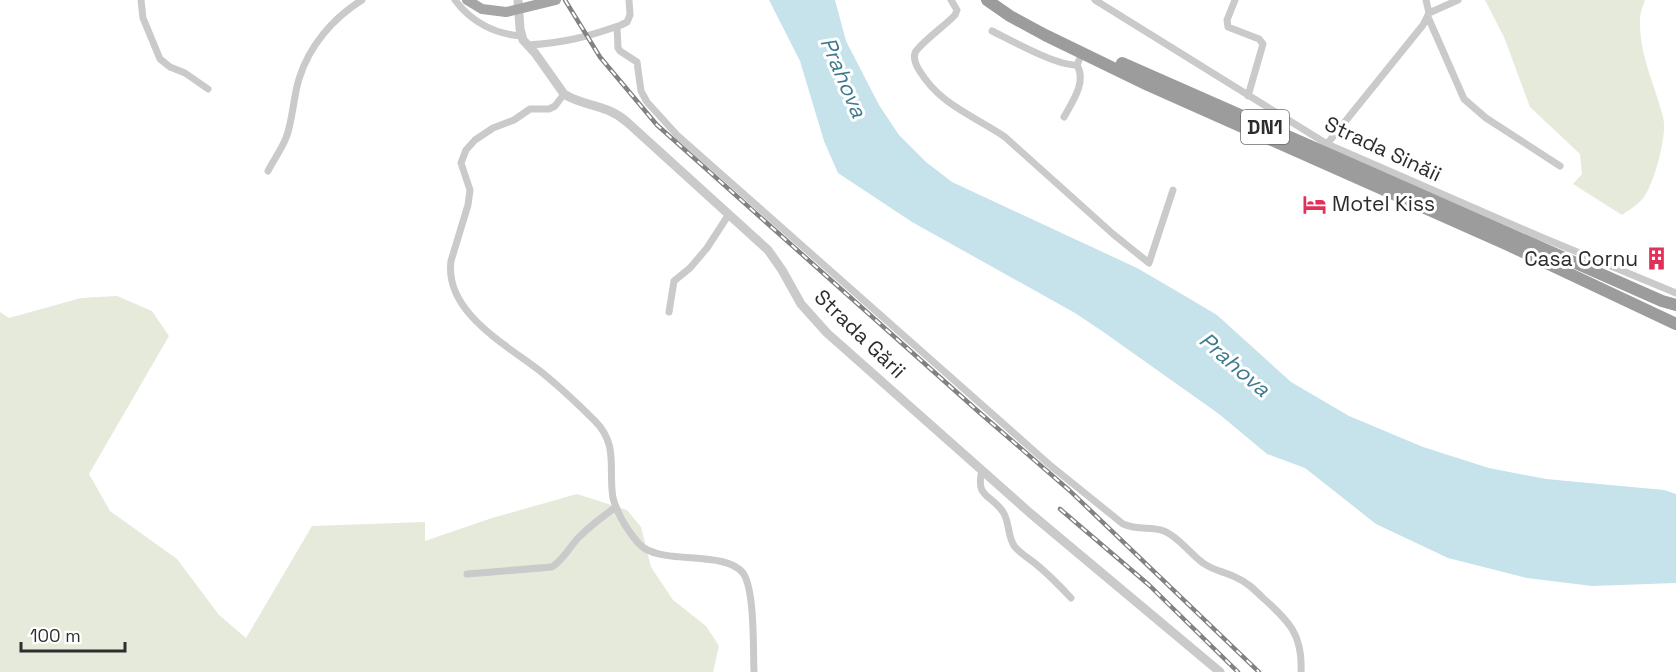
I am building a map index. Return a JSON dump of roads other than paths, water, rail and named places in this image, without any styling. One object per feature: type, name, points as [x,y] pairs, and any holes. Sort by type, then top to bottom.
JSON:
[{"type":"highway","name":"DN1","points":[[987,0],[1080,59],[1201,109],[1573,274],[1676,324]]},
{"type":"highway","name":"DN1","points":[[1002,0],[1049,28],[1151,77],[1517,238],[1676,305]]},
{"type":"highway","name":"DN1","points":[[1573,274],[1594,280],[1676,315]]},
{"type":"main road","points":[[467,0],[482,9],[506,12],[556,0]]},
{"type":"street","points":[[141,0],[143,18],[160,59],[208,89]]},
{"type":"street","points":[[268,171],[286,138],[299,78],[308,55],[346,9],[362,0]]},
{"type":"street","points":[[455,0],[471,17],[495,32],[521,36]]},
{"type":"street","points":[[518,0],[521,36],[564,94],[555,106],[549,109],[530,109],[514,120],[493,128],[475,140],[466,150],[461,163],[470,190],[450,270],[458,293],[467,312],[480,327],[544,375],[604,430],[610,442],[611,480],[616,507],[634,539],[643,548],[655,554],[733,565],[745,576],[749,592],[754,672]]},
{"type":"street","points":[[527,45],[555,44],[582,39],[617,27],[627,22],[630,15],[629,0]]},
{"type":"street","points":[[951,0],[957,10],[955,15],[915,52],[914,58],[917,66],[935,92],[947,102],[1005,137],[1149,262],[1173,190]]},
{"type":"street","name":"Strada Sinăii","points":[[1095,0],[1327,144],[1676,293]]},
{"type":"street","points":[[1235,0],[1227,20],[1228,27],[1259,39],[1263,44],[1248,96]]},
{"type":"street","points":[[1426,0],[1428,15],[1464,99],[1486,118],[1560,166]]},
{"type":"street","points":[[1327,144],[1428,15],[1458,0]]},
{"type":"street","points":[[617,27],[618,48],[637,62],[641,91],[647,102],[676,135],[1051,466],[1124,524],[1134,528],[1168,533],[1205,565],[1220,573],[1235,576],[1246,583],[1278,612],[1295,633],[1301,653],[1301,672]]},
{"type":"street","points":[[992,31],[1026,48],[1068,64],[1080,59],[1080,84],[1064,117]]},
{"type":"street","name":"Strada Gării","points":[[564,94],[603,107],[620,116],[768,250],[801,304],[827,333],[982,470],[1220,672]]},
{"type":"street","points":[[669,312],[674,281],[690,268],[707,248],[729,214]]},
{"type":"street","points":[[982,470],[979,483],[981,489],[984,496],[1003,512],[1008,521],[1014,546],[1037,564],[1071,598]]},
{"type":"street","points":[[467,574],[552,567],[595,522],[616,507]]},
{"type":"water","name":"Prahova","points":[[769,0],[835,0],[846,41],[879,105],[899,135],[926,162],[952,182],[1137,268],[1168,286],[1217,315],[1291,382],[1349,416],[1423,447],[1489,468],[1546,479],[1664,490],[1676,494],[1676,583],[1592,586],[1527,578],[1448,558],[1376,524],[1305,468],[1267,454],[1219,414],[1075,313],[912,222],[838,173],[824,141],[800,61]]},
{"type":"railway","points":[[565,0],[600,57],[657,125],[1069,490],[1259,672]]},
{"type":"railway","points":[[1060,509],[1149,585],[1238,672]]},
{"type":"place","name":"Motel Kiss","points":[[1314,204]]},
{"type":"place","name":"Casa Cornu","points":[[1656,259]]}]
